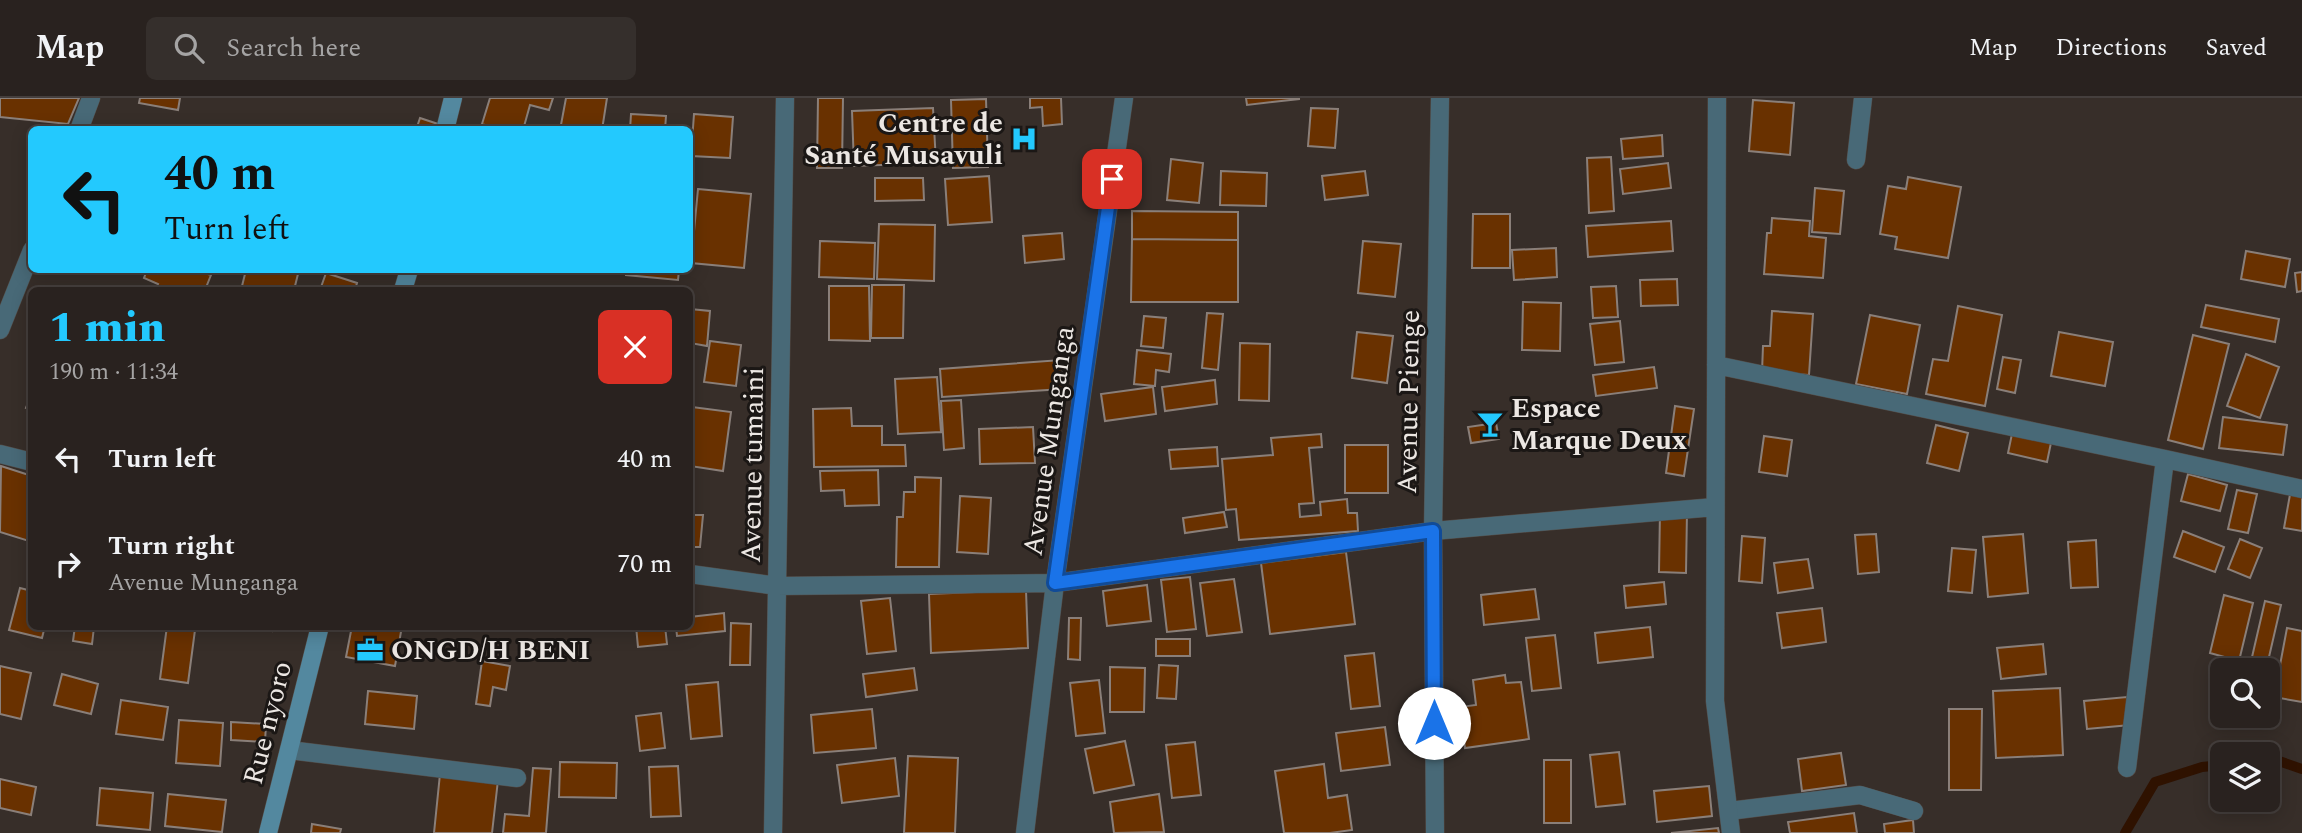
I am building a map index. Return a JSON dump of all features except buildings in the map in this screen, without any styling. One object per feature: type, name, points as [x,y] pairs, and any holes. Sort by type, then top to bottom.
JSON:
[{"type":"street","points":[[80,126],[91,98]]},
{"type":"street","points":[[446,126],[453,98]]},
{"type":"street","name":"Avenue tumaini","points":[[773,833],[785,98]]},
{"type":"street","name":"Avenue Munganga","points":[[1025,833],[1055,583],[1124,98]]},
{"type":"street","name":"Avenue Pienge","points":[[1435,833],[1433,531],[1440,98]]},
{"type":"street","points":[[1717,98],[1715,701],[1731,833]]},
{"type":"street","points":[[1856,160],[1863,98]]},
{"type":"street","points":[[0,330],[28,260]]},
{"type":"street","points":[[1716,365],[2302,489]]},
{"type":"street","points":[[0,454],[28,461]]},
{"type":"street","points":[[2127,768],[2165,458]]},
{"type":"street","points":[[693,574],[777,586],[1055,583],[1433,531],[1716,508]]},
{"type":"street","name":"Rue nyoro","points":[[268,833],[319,630]]},
{"type":"street","points":[[289,750],[517,778]]},
{"type":"street","points":[[1729,811],[1860,795],[1914,811]]},
{"type":"waterway","points":[[2280,761],[2302,769]]},
{"type":"waterway","points":[[2125,833],[2155,782],[2210,766]]},
{"type":"place","name":"Centre de Santé Musavuli","points":[[1024,139]]},
{"type":"place","name":"Espace Marque Deux","points":[[1490,424]]},
{"type":"place","name":"ONGD/H BENI","points":[[370,650]]},
{"type":"route","points":[[1112,179],[1055,583],[1433,531],[1434,723]]}]
